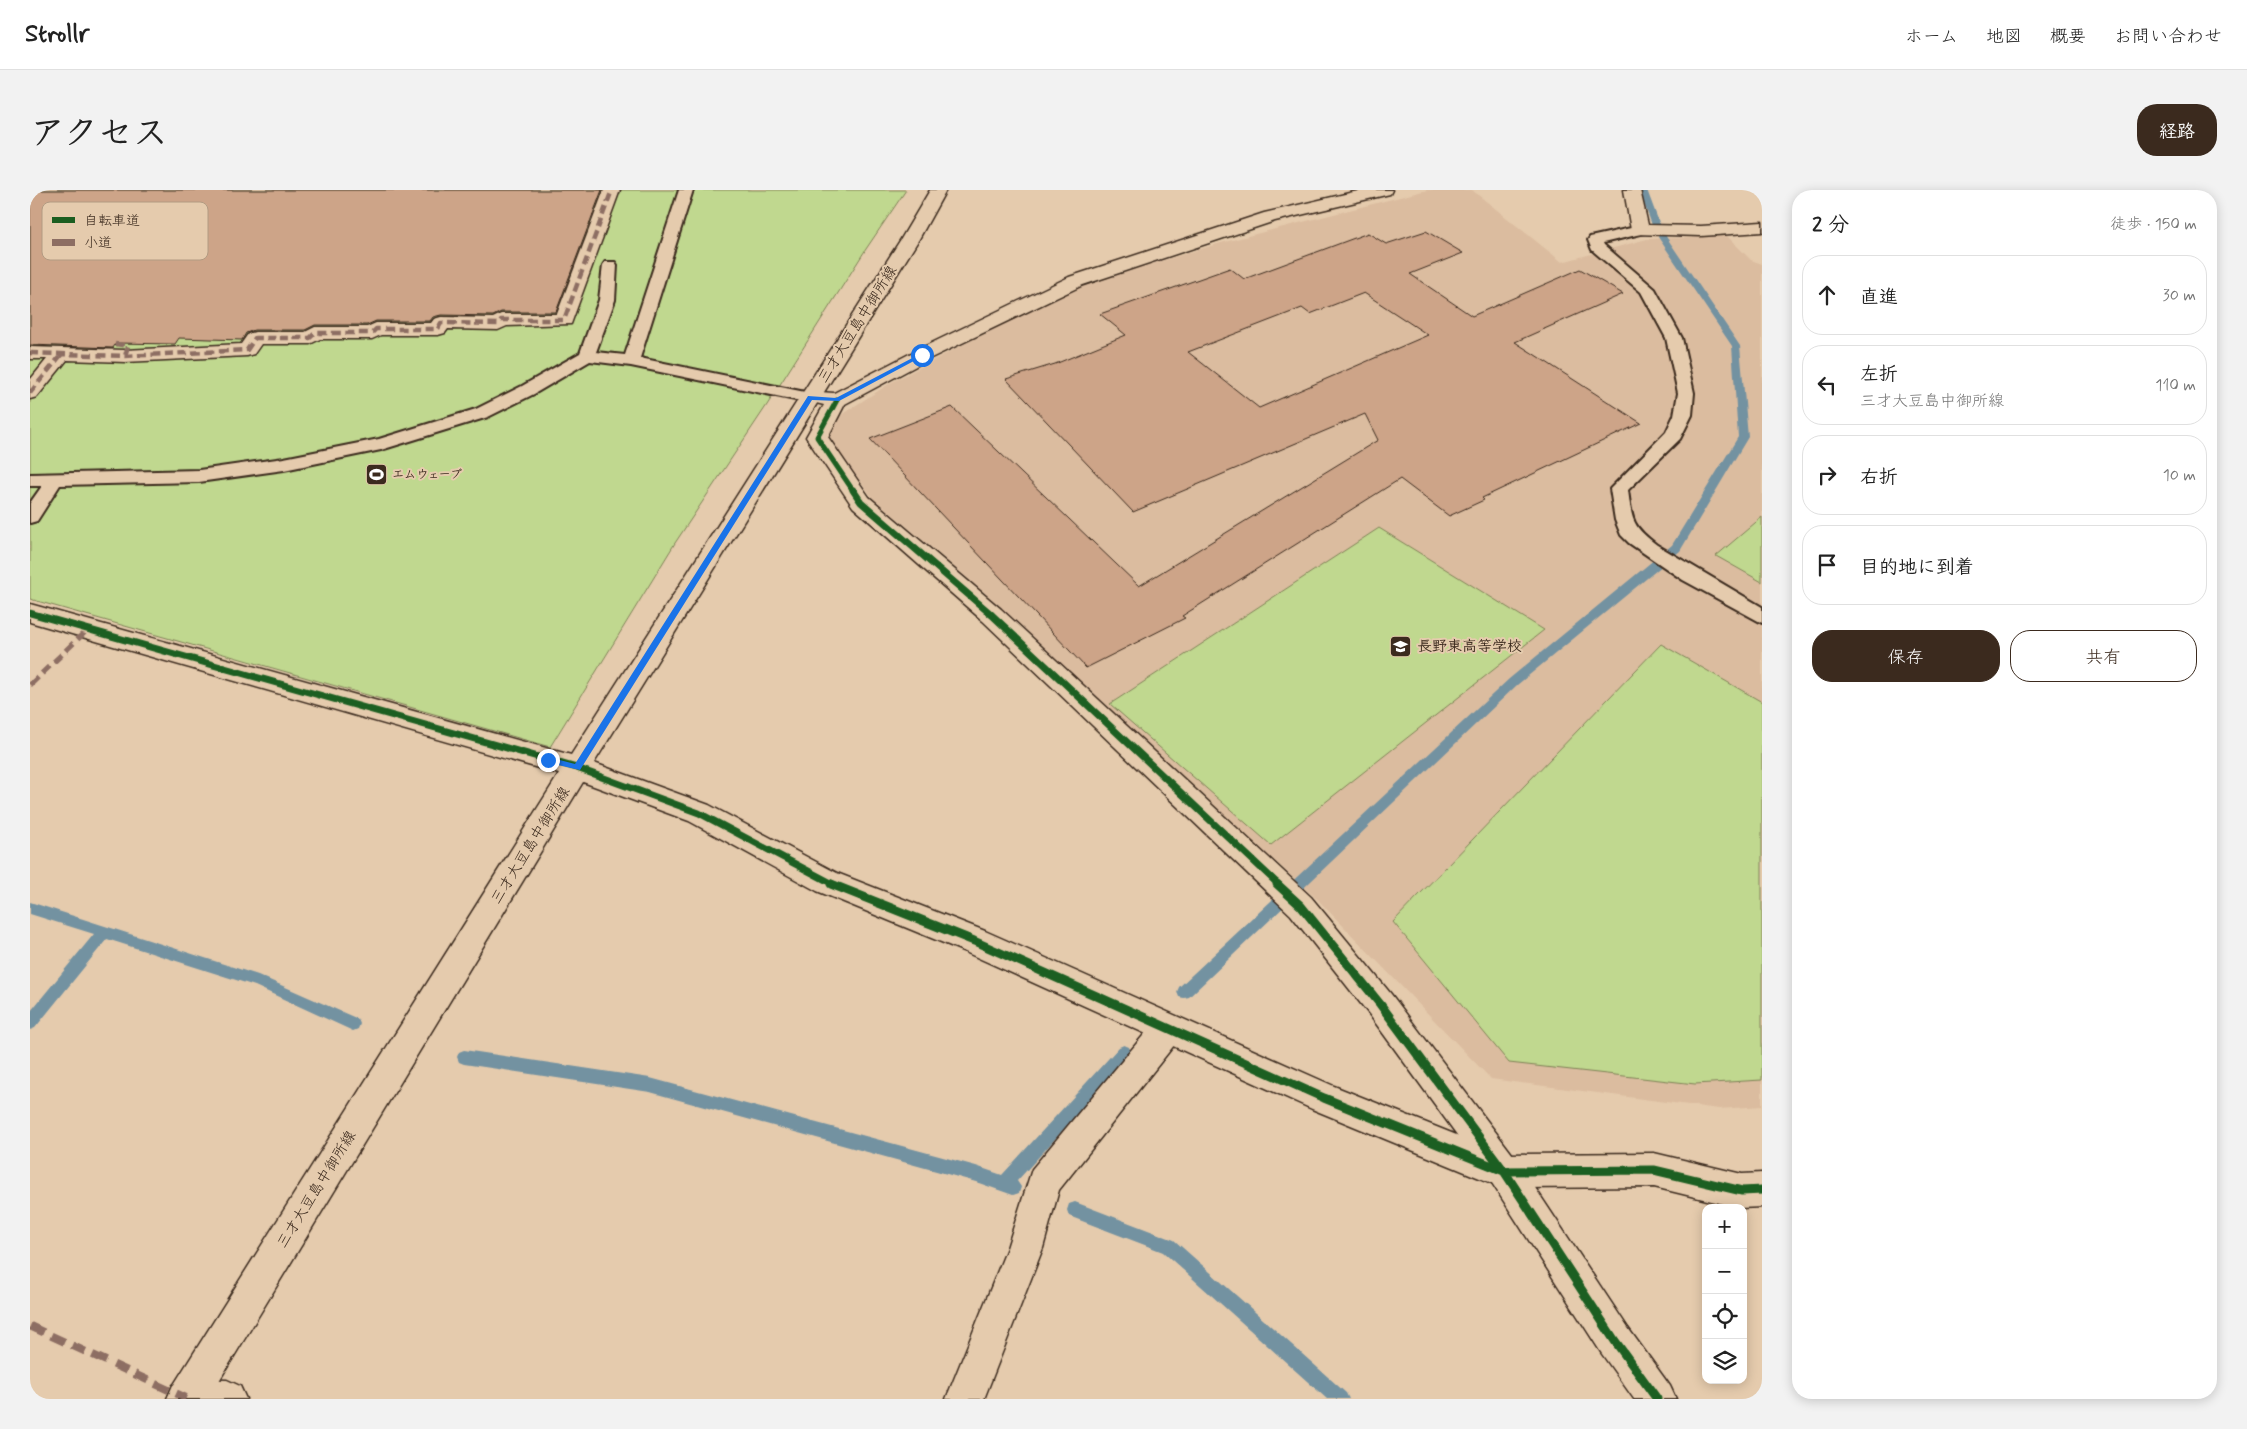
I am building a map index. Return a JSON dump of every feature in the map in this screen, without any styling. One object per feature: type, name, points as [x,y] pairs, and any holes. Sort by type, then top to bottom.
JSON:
[{"type":"street","points":[[30,353],[61,355],[120,350],[247,350],[254,338],[310,338],[314,333],[372,333],[376,329],[438,329],[441,323],[498,324],[501,320],[564,320],[612,190]]},
{"type":"street","name":"三才大豆島中御所線","points":[[186,1398],[577,768],[910,239],[938,190]]},
{"type":"street","points":[[810,398],[837,400],[922,355],[1076,281],[1270,217],[1384,190]]},
{"type":"street","points":[[1632,190],[1640,230],[1701,231],[1762,227]]},
{"type":"street","points":[[30,394],[61,355]]},
{"type":"street","points":[[837,400],[817,437],[861,502],[992,615],[1290,896],[1380,1004],[1504,1171],[1656,1399]]},
{"type":"street","points":[[30,613],[577,768],[699,814],[827,882],[974,941],[1324,1098],[1504,1171],[1654,1170],[1742,1191],[1762,1190]]},
{"type":"street","points":[[964,1399],[1025,1248],[1044,1181],[1168,1029]]},
{"type":"street","points":[[186,1398],[227,1399]]},
{"type":"lane","points":[[631,361],[686,190]]},
{"type":"lane","points":[[1640,230],[1595,240],[1597,246],[1647,289],[1674,338],[1686,393],[1683,415],[1674,436],[1619,489],[1623,518],[1629,532],[1661,557],[1762,616]]},
{"type":"lane","points":[[587,356],[607,300],[610,265]]},
{"type":"lane","points":[[30,480],[54,481],[200,476],[284,464],[381,444],[482,413],[528,390],[587,356],[631,361],[810,398]]},
{"type":"lane","points":[[30,517],[54,481]]},
{"type":"shaded area","name":"長野東高等学校","points":[[1427,190],[1472,190],[1562,262],[1647,239],[1727,236],[1751,260],[1762,264],[1762,1106],[1719,1109],[1491,1079],[1318,900],[1089,693],[992,599],[873,498],[826,435],[831,424],[844,413],[892,382],[1014,318],[1082,285],[1217,244]]},
{"type":"green space","name":"エムウェーブ","points":[[30,190],[906,190],[675,543],[550,747],[30,599]]},
{"type":"green space","points":[[1762,517],[1762,582],[1716,556]]},
{"type":"green space","points":[[1379,528],[1544,630],[1271,845],[1110,704]]},
{"type":"green space","points":[[1661,644],[1762,702],[1762,1080],[1695,1084],[1509,1063],[1393,922]]},
{"type":"building","points":[[30,190],[602,190],[556,312],[501,312],[493,316],[441,315],[433,317],[430,321],[376,321],[367,325],[315,325],[305,330],[254,330],[246,333],[242,340],[179,338],[175,344],[116,343],[113,348],[30,345]]},
{"type":"building","points":[[1426,231],[1463,253],[1410,274],[1472,316],[1580,269],[1623,294],[1515,342],[1641,423],[1482,498],[1484,500],[1449,516],[1400,479],[1182,616],[1185,618],[1086,668],[870,439],[952,407],[1139,586],[1378,440],[1365,414],[1133,512],[1006,379],[1055,364],[1126,335],[1100,314],[1230,268],[1244,279],[1368,233],[1386,244]],"holes":[[[1364,293],[1428,335],[1259,408],[1188,352],[1302,308],[1310,314]]]},
{"type":"waterway","points":[[1643,190],[1656,225]]},
{"type":"waterway","points":[[1184,992],[1513,682],[1676,548],[1743,437],[1736,346],[1662,237]]},
{"type":"waterway","points":[[30,908],[104,932]]},
{"type":"waterway","points":[[30,1023],[104,932]]},
{"type":"waterway","points":[[104,932],[258,981],[353,1024]]},
{"type":"waterway","points":[[1004,1184],[1124,1052]]},
{"type":"waterway","points":[[464,1057],[650,1085],[976,1174],[1004,1184]]},
{"type":"waterway","points":[[1004,1184],[1013,1187]]},
{"type":"waterway","points":[[1075,1210],[1168,1246],[1340,1399]]},
{"type":"marked path","points":[[30,353],[125,356],[247,350],[255,338],[310,338],[315,333],[372,333],[376,329],[438,329],[441,323],[498,324],[501,320],[564,320],[612,190]]},
{"type":"marked path","points":[[115,344],[128,346],[125,356]]},
{"type":"marked path","points":[[30,393],[61,355]]},
{"type":"marked path","points":[[30,685],[87,630]]},
{"type":"marked path","points":[[30,1326],[186,1398]]},
{"type":"cycle path","points":[[837,400],[817,437],[861,502],[992,615],[1301,906],[1380,1004],[1504,1171],[1615,1341],[1657,1399]]},
{"type":"cycle path","points":[[30,613],[577,768],[699,813],[827,882],[974,941],[1324,1098],[1504,1171],[1654,1170],[1742,1191],[1762,1190]]},
{"type":"place","name":"エムウェーブ","points":[[376,474]]},
{"type":"place","name":"長野東高等学校","points":[[1401,646]]},
{"type":"route","points":[[548,760],[577,768],[810,398],[837,400],[922,355]]}]
